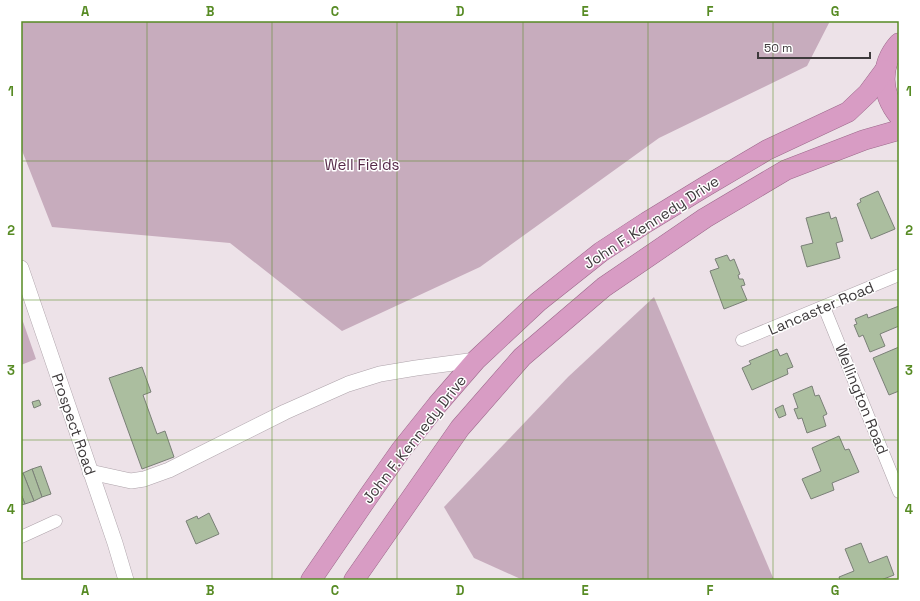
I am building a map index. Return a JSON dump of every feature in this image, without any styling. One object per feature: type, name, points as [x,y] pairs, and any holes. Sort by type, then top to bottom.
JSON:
[{"type":"highway","name":"John F. Kennedy Drive","points":[[311,580],[401,450],[437,405],[476,360],[538,302],[601,252],[706,186],[767,150],[848,112],[868,93],[885,70],[891,55],[899,44]]},
{"type":"highway","name":"John F. Kennedy Drive","points":[[885,70],[884,86],[886,94],[889,102],[899,116]]},
{"type":"highway","name":"John F. Kennedy Drive","points":[[354,580],[460,428],[522,357],[604,288],[705,218],[786,170],[864,140],[899,130]]},
{"type":"street","name":"Prospect Road","points":[[21,268],[115,543],[126,580]]},
{"type":"street","name":"Lancaster Road","points":[[742,340],[899,275]]},
{"type":"street","name":"Wellington Road","points":[[824,307],[899,492]]},
{"type":"street","points":[[90,472],[132,481],[144,479],[169,470],[264,422],[348,384],[380,374],[476,360]]},
{"type":"street","points":[[21,537],[56,521]]},
{"type":"green space","name":"Well Fields","points":[[21,21],[830,21],[807,66],[659,138],[480,267],[342,331],[230,243],[52,227],[21,148]]},
{"type":"green space","points":[[654,297],[774,580],[523,580],[474,558],[444,507],[568,377]]},
{"type":"green space","points":[[21,316],[36,359],[21,365]]},
{"type":"building","points":[[878,191],[895,229],[871,239],[857,204],[861,202],[860,199]]},
{"type":"building","points":[[829,212],[831,219],[836,217],[843,241],[836,243],[840,258],[807,267],[801,246],[813,243],[806,218]]},
{"type":"building","points":[[727,255],[730,261],[734,259],[740,274],[738,275],[739,279],[743,279],[745,285],[741,286],[747,300],[724,309],[710,271],[719,268],[715,259]]},
{"type":"building","points":[[899,306],[899,326],[880,334],[885,346],[870,352],[863,335],[859,337],[854,325],[857,324],[855,319],[867,314],[868,318]]},
{"type":"building","points":[[899,347],[899,391],[889,395],[873,358]]},
{"type":"building","points":[[777,349],[780,356],[787,353],[793,367],[787,369],[788,374],[752,390],[742,368],[751,364],[749,361]]},
{"type":"building","points":[[142,367],[151,392],[143,395],[157,434],[165,431],[174,457],[142,469],[109,378]]},
{"type":"building","points":[[812,386],[815,396],[819,395],[827,414],[823,416],[826,426],[807,433],[802,418],[798,419],[794,409],[798,408],[793,394]]},
{"type":"building","points":[[39,400],[41,405],[34,408],[32,402]]},
{"type":"building","points":[[783,405],[786,415],[779,418],[775,409]]},
{"type":"building","points":[[839,436],[845,450],[849,449],[859,472],[832,483],[834,490],[811,499],[802,479],[821,471],[812,448]]},
{"type":"building","points":[[41,466],[51,494],[42,497],[32,469]]},
{"type":"building","points":[[32,469],[42,497],[34,501],[23,473]]},
{"type":"building","points":[[23,473],[34,501],[25,504],[21,494],[21,474]]},
{"type":"building","points":[[21,494],[25,504],[21,505]]},
{"type":"building","points":[[209,513],[219,534],[196,544],[186,521],[197,516],[198,519]]},
{"type":"building","points":[[861,543],[869,563],[887,556],[894,575],[881,580],[840,580],[839,577],[854,571],[845,549]]}]
